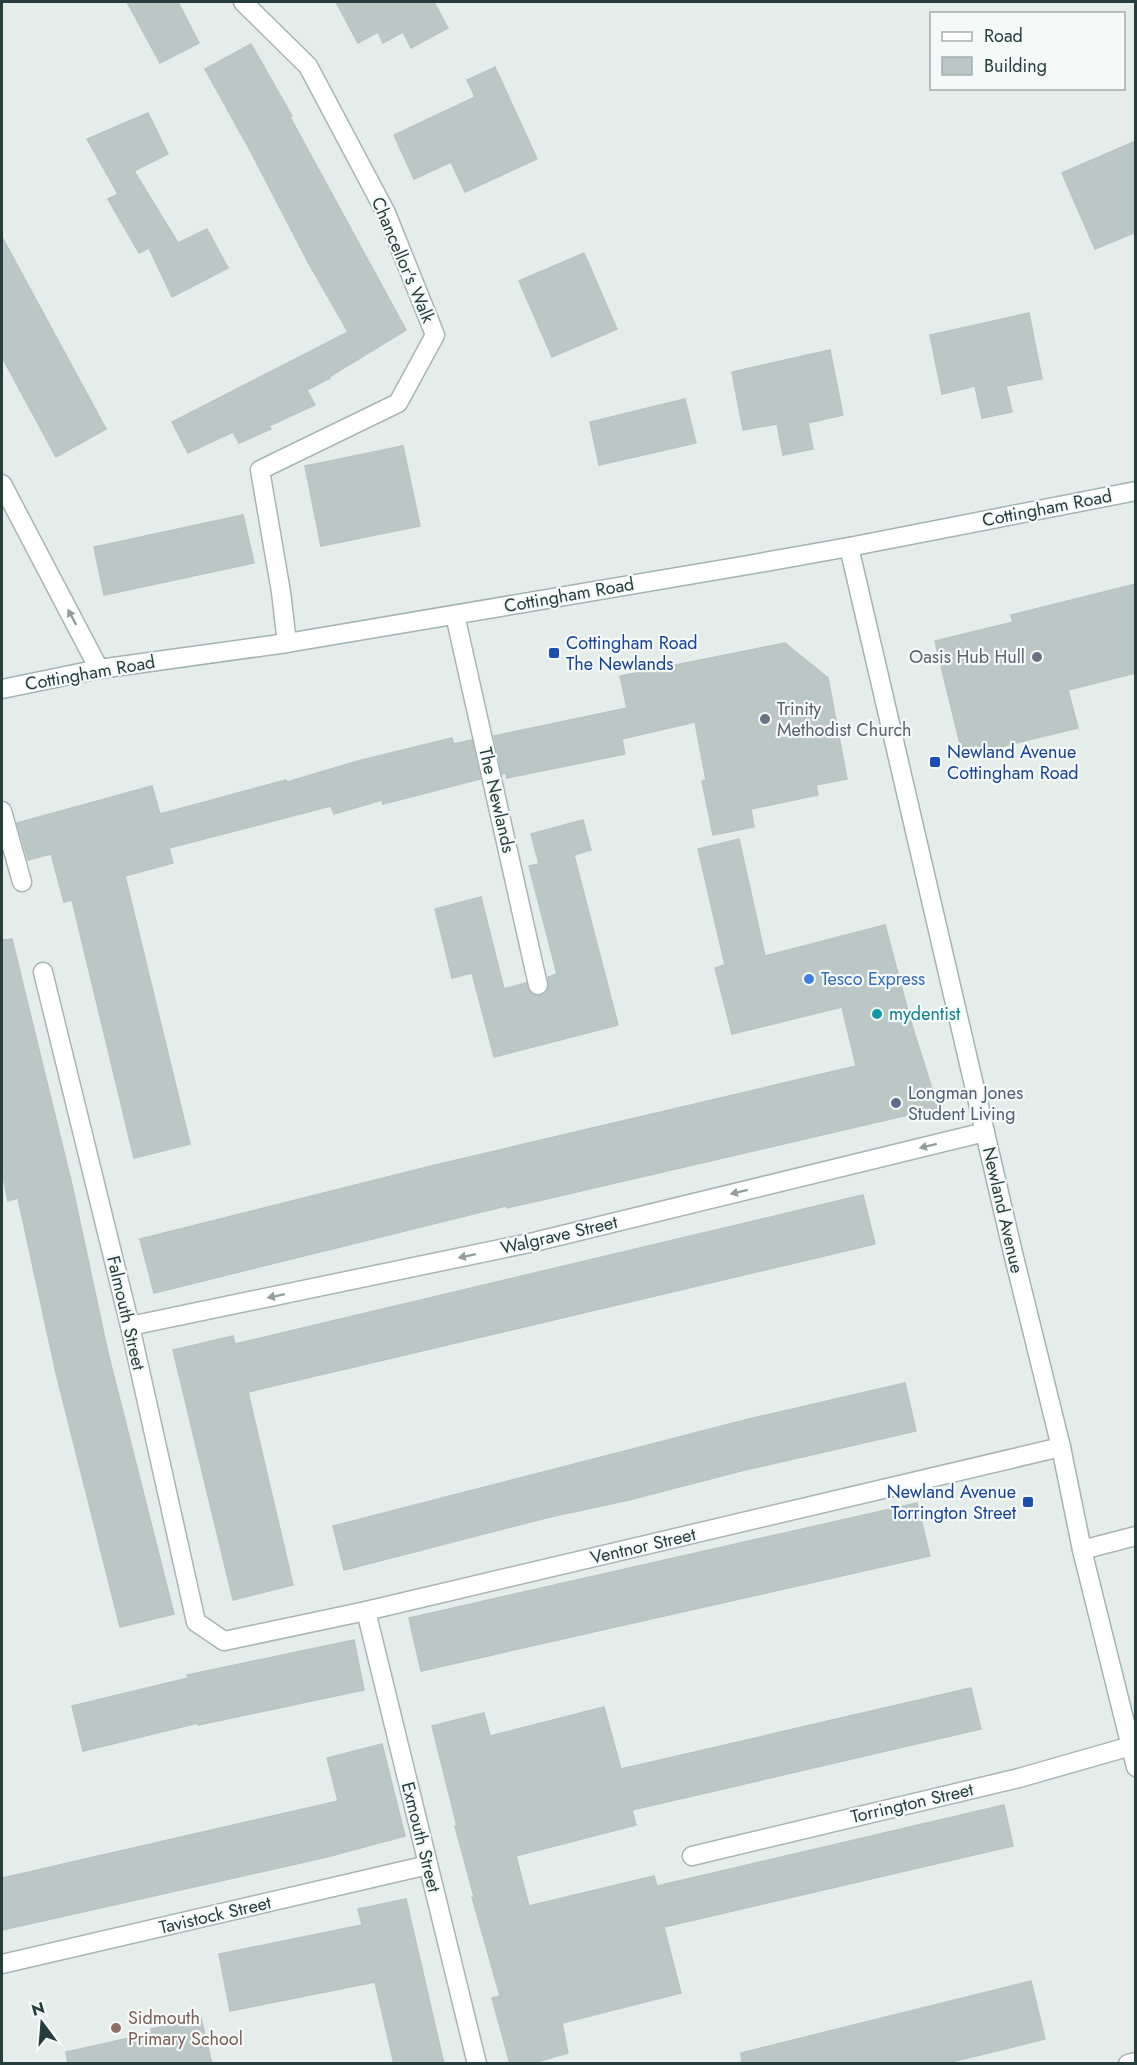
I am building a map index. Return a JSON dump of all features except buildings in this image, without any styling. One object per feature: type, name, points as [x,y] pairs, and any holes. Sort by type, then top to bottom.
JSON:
[{"type":"street","name":"Chancellor's Walk","points":[[243,2],[308,66],[386,213],[435,335],[398,403],[260,470],[281,591],[287,643]]},
{"type":"street","points":[[2,484],[99,669]]},
{"type":"street","name":"Cottingham Road","points":[[2,689],[99,669],[287,643],[849,547],[1136,491]]},
{"type":"street","name":"Newland Avenue","points":[[849,547],[1061,1447],[1082,1550],[1136,1767]]},
{"type":"street","name":"The Newlands","points":[[455,615],[538,985]]},
{"type":"street","points":[[2,811],[22,882]]},
{"type":"street","name":"Falmouth Street","points":[[44,972],[130,1326],[196,1622],[224,1641]]},
{"type":"street","name":"Walgrave Street","points":[[130,1326],[534,1242],[985,1132]]},
{"type":"street","name":"Ventnor Street","points":[[224,1641],[366,1611],[1061,1447]]},
{"type":"street","points":[[1082,1550],[1136,1536]]},
{"type":"street","name":"Exmouth Street","points":[[366,1611],[477,2064]]},
{"type":"street","name":"Torrington Street","points":[[692,1856],[1019,1778],[1131,1746]]},
{"type":"street","name":"Tavistock Street","points":[[2,1964],[428,1865]]},
{"type":"street","points":[[1128,2064],[1136,2062]]},
{"type":"place","name":"Cottingham Road The Newlands","points":[[554,653]]},
{"type":"place","name":"Oasis Hub Hull","points":[[1037,657]]},
{"type":"place","name":"Trinity Methodist Church","points":[[765,719]]},
{"type":"place","name":"Newland Avenue Cottingham Road","points":[[935,762]]},
{"type":"place","name":"Tesco Express","points":[[809,979]]},
{"type":"place","name":"mydentist","points":[[877,1014]]},
{"type":"place","name":"Longman Jones Student Living","points":[[896,1103]]},
{"type":"place","name":"Newland Avenue Torrington Street","points":[[1028,1502]]},
{"type":"place","name":"Sidmouth Primary School","points":[[116,2028]]}]
